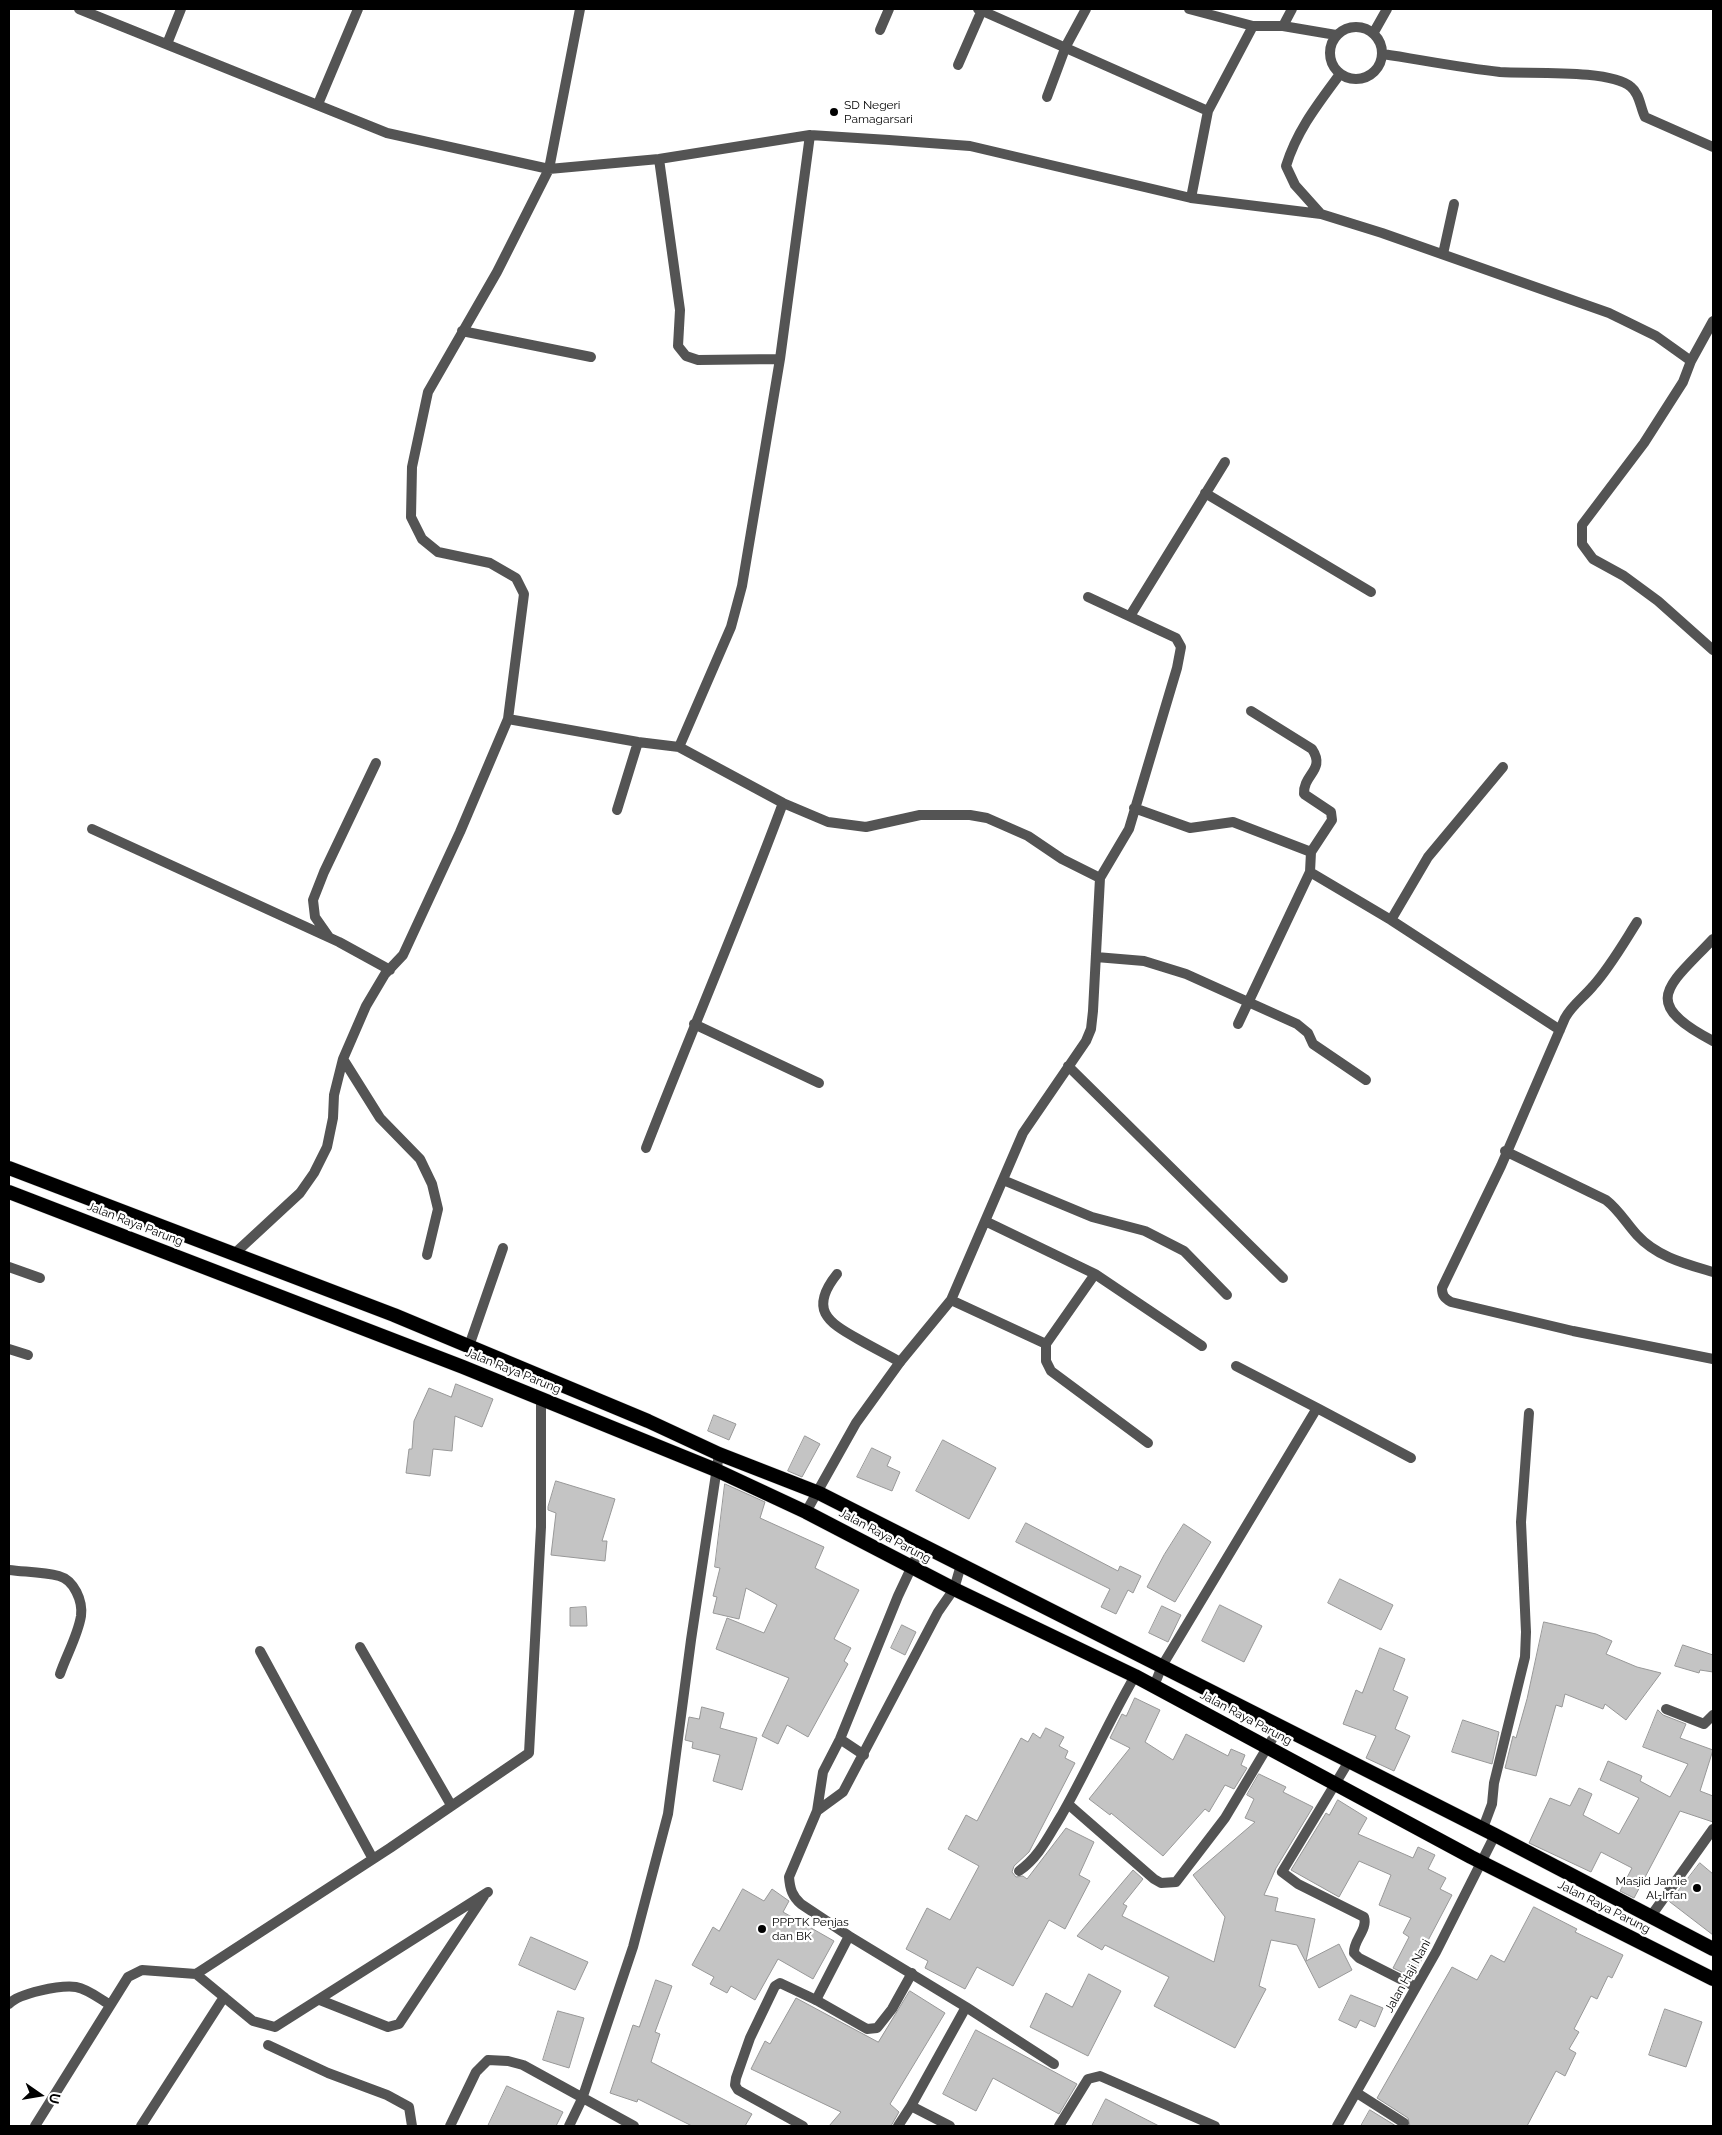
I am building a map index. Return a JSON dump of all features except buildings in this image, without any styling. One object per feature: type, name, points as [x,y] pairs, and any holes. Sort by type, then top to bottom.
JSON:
[{"type":"highway","name":"Jalan Raya Parung","points":[[9,1168],[394,1315],[648,1421],[720,1454],[819,1493],[1489,1832],[1713,1949]]},
{"type":"highway","name":"Jalan Raya Parung","points":[[9,1192],[387,1338],[716,1470],[806,1512],[954,1589],[1135,1676],[1482,1862],[1713,1979]]},
{"type":"highway","points":[[387,1338],[394,1315]]},
{"type":"street","points":[[79,9],[388,133],[549,169],[659,158],[810,135],[970,146],[1191,198],[1320,214],[1382,233],[1609,313],[1656,336],[1691,361]]},
{"type":"street","points":[[167,44],[181,9]]},
{"type":"street","points":[[318,104],[358,9]]},
{"type":"street","points":[[233,1255],[300,1193],[314,1173],[327,1146],[333,1118],[334,1095],[344,1059],[366,1006],[390,970],[403,955],[460,832],[508,719],[524,594],[516,578],[490,563],[438,552],[422,538],[411,517],[412,467],[428,392],[497,272],[549,169],[580,9]]},
{"type":"street","points":[[880,30],[889,9]]},
{"type":"street","points":[[1047,97],[1066,46],[1086,9]]},
{"type":"street","points":[[1283,26],[1292,9]]},
{"type":"street","points":[[1374,32],[1387,9]]},
{"type":"street","points":[[958,65],[980,10],[1066,46],[1208,111]]},
{"type":"street","points":[[1194,10],[1253,26],[1283,26],[1336,35]]},
{"type":"street","points":[[1191,198],[1208,111],[1253,26]]},
{"type":"street","points":[[1361,26],[1374,32],[1381,44],[1383,54],[1375,72],[1357,80],[1340,74],[1331,60],[1330,51],[1336,35],[1348,27],[1361,26]]},
{"type":"street","points":[[1383,54],[1500,72],[1598,76],[1619,80],[1631,86],[1638,94],[1645,117],[1713,147]]},
{"type":"street","points":[[1320,214],[1296,184],[1286,166],[1292,145],[1304,124],[1340,74]]},
{"type":"street","points":[[679,747],[731,627],[742,586],[780,359],[810,135]]},
{"type":"street","points":[[659,158],[680,310],[678,346],[686,356],[698,360],[780,359]]},
{"type":"street","points":[[1443,254],[1454,204]]},
{"type":"street","points":[[1713,321],[1691,361],[1683,382],[1644,443],[1582,525],[1582,544],[1593,558],[1624,576],[1658,601],[1713,650]]},
{"type":"street","points":[[462,331],[591,357]]},
{"type":"street","points":[[1130,616],[1225,462]]},
{"type":"street","points":[[1205,493],[1371,592]]},
{"type":"street","points":[[806,1512],[819,1493],[856,1423],[900,1362],[951,1300],[1023,1133],[1086,1041],[1091,1029],[1100,878],[1129,829],[1177,668],[1181,647],[1176,638],[1088,597]]},
{"type":"street","points":[[1238,1024],[1310,872],[1311,852],[1332,820],[1331,812],[1304,794],[1304,788],[1317,766],[1318,757],[1312,749],[1251,711]]},
{"type":"street","points":[[508,719],[638,742],[679,747],[783,803],[828,822],[866,827],[920,815],[970,815],[988,818],[1028,836],[1062,859],[1100,878]]},
{"type":"street","points":[[617,810],[638,742]]},
{"type":"street","points":[[330,938],[315,917],[313,900],[324,872],[376,763]]},
{"type":"street","points":[[1392,920],[1428,857],[1503,767]]},
{"type":"street","points":[[646,1148],[694,1024],[743,911],[783,803]]},
{"type":"street","points":[[1134,808],[1190,828],[1232,822],[1311,852]]},
{"type":"street","points":[[92,828],[330,938],[390,970]]},
{"type":"street","points":[[1310,872],[1392,920],[1560,1030]]},
{"type":"street","points":[[1637,922],[1610,964],[1593,986],[1570,1008],[1505,1151],[1501,1166],[1442,1288],[1443,1297],[1451,1302],[1573,1331],[1713,1358]]},
{"type":"street","points":[[1713,939],[1673,982],[1667,994],[1668,1008],[1678,1020],[1713,1041]]},
{"type":"street","points":[[1096,957],[1144,961],[1186,974],[1297,1024],[1308,1033],[1313,1044],[1366,1080]]},
{"type":"street","points":[[694,1024],[819,1083]]},
{"type":"street","points":[[344,1059],[380,1118],[420,1159],[432,1184],[438,1208],[427,1255]]},
{"type":"street","points":[[1068,1066],[1283,1278]]},
{"type":"street","points":[[1505,1151],[1606,1200],[1620,1212],[1638,1236],[1674,1261],[1713,1272]]},
{"type":"street","points":[[1003,1180],[1092,1217],[1146,1231],[1184,1251],[1226,1295]]},
{"type":"street","points":[[985,1221],[1095,1274],[1202,1346]]},
{"type":"street","points":[[469,1346],[503,1248]]},
{"type":"street","points":[[9,1267],[40,1278]]},
{"type":"street","points":[[837,1274],[827,1286],[824,1298],[824,1310],[832,1325],[900,1362]]},
{"type":"street","points":[[1095,1274],[1046,1344],[1046,1361],[1052,1371],[1148,1443]]},
{"type":"street","points":[[951,1300],[1046,1344]]},
{"type":"street","points":[[9,1349],[28,1355]]},
{"type":"street","points":[[1236,1366],[1411,1458]]},
{"type":"street","points":[[196,1974],[372,1859],[529,1753],[541,1528],[541,1399]]},
{"type":"street","points":[[1154,1686],[1162,1666],[1317,1408]]},
{"type":"street","name":"Jalan Haji Nani","points":[[1337,2126],[1436,1952],[1482,1862],[1489,1832],[1494,1783],[1525,1657],[1526,1632],[1521,1522],[1529,1413]]},
{"type":"street","points":[[569,2126],[582,2099],[633,1948],[668,1814],[716,1470],[720,1454]]},
{"type":"street","points":[[922,1545],[840,1739],[823,1772],[817,1812],[789,1878],[790,1886],[794,1898],[801,1904],[849,1936],[966,2006],[1054,2064]]},
{"type":"street","points":[[817,1812],[843,1792],[938,1612],[954,1589],[961,1565]]},
{"type":"street","points":[[9,1570],[60,1576],[70,1581],[75,1590],[80,1602],[81,1616],[60,1674]]},
{"type":"street","points":[[360,1647],[451,1805]]},
{"type":"street","points":[[260,1651],[372,1859]]},
{"type":"street","points":[[1019,1870],[1031,1862],[1038,1854],[1068,1804],[1135,1676]]},
{"type":"street","points":[[1666,1709],[1704,1724],[1713,1715]]},
{"type":"street","points":[[1068,1804],[1154,1879],[1161,1883],[1170,1884],[1179,1878],[1225,1818],[1280,1726]]},
{"type":"street","points":[[840,1739],[864,1755]]},
{"type":"street","points":[[1349,1761],[1282,1872],[1298,1884],[1364,1917],[1365,1926],[1354,1947],[1354,1953],[1416,1987]]},
{"type":"street","points":[[1651,1916],[1713,1829]]},
{"type":"street","points":[[35,2126],[128,1977],[142,1970],[196,1974],[253,2020],[275,2027],[487,1893],[395,2027],[388,2027],[320,2000]]},
{"type":"street","points":[[816,2000],[849,1936]]},
{"type":"street","points":[[803,2126],[738,2090],[735,2085],[750,2038],[775,1986],[780,1983],[816,2000],[867,2029],[877,2028],[892,2009],[912,1973]]},
{"type":"street","points":[[9,2004],[22,1995],[69,1987],[84,1989],[110,2005]]},
{"type":"street","points":[[141,2126],[224,1997]]},
{"type":"street","points":[[898,2126],[966,2006]]},
{"type":"street","points":[[268,2045],[328,2073],[387,2094],[409,2108],[412,2126]]},
{"type":"street","points":[[450,2126],[476,2072],[488,2060],[508,2061],[523,2065],[634,2126]]},
{"type":"street","points":[[1059,2126],[1088,2079],[1100,2076],[1215,2126]]},
{"type":"street","points":[[1357,2093],[1404,2123]]},
{"type":"street","points":[[911,2106],[950,2126]]},
{"type":"place","name":"SD Negeri Pamagarsari","points":[[834,112]]},
{"type":"place","name":"Masjid Jamie Al-Irfan","points":[[1697,1888]]},
{"type":"place","name":"PPPTK Penjas dan BK","points":[[762,1929]]}]
